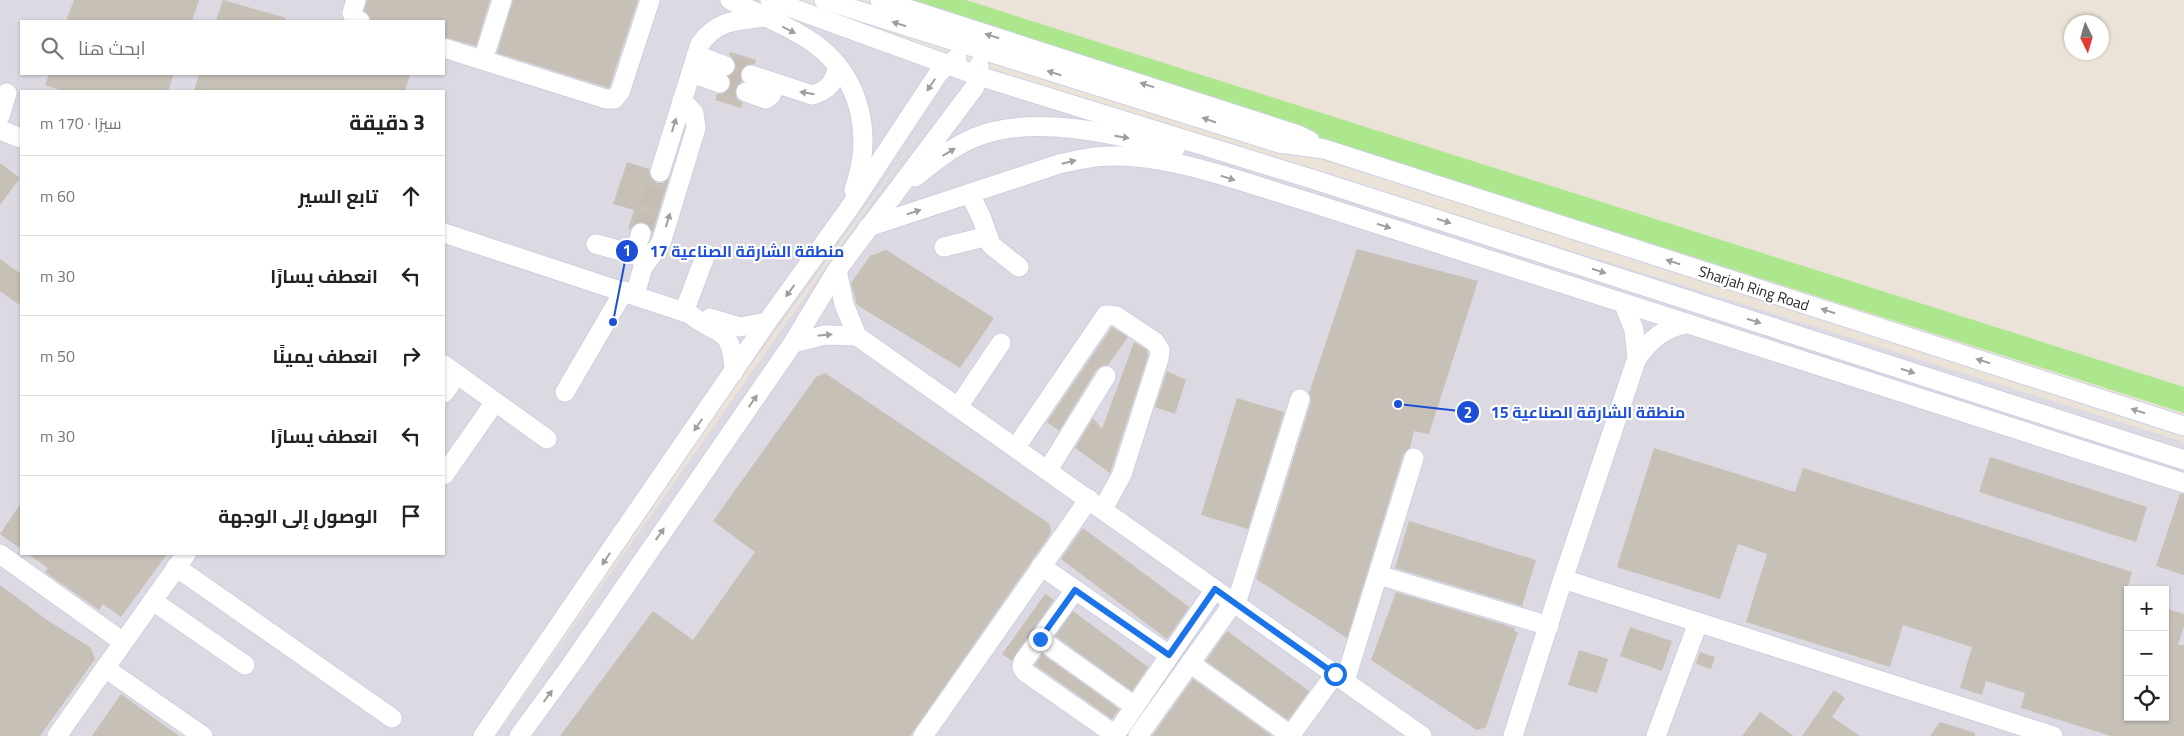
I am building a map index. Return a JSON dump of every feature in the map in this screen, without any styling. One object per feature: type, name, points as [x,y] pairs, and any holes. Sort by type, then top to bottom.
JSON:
[{"type":"street","points":[[356,0],[352,13],[358,20]]},
{"type":"street","points":[[483,60],[502,0]]},
{"type":"street","points":[[445,48],[606,99],[614,98],[620,92],[650,0]]},
{"type":"street","points":[[730,0],[767,9],[1314,180],[2184,460]]},
{"type":"street","points":[[824,0],[976,51],[1181,111],[1279,143],[1324,150]]},
{"type":"street","points":[[880,0],[1298,135],[1324,150]]},
{"type":"street","points":[[660,172],[700,44],[706,36],[722,24],[767,9]]},
{"type":"street","points":[[767,9],[814,44],[837,65],[856,96],[863,121],[864,146],[861,171],[848,210]]},
{"type":"street","points":[[483,736],[767,322],[848,210],[938,74],[956,59],[976,51]]},
{"type":"street","points":[[519,736],[571,665],[793,343],[837,270],[974,88],[979,76],[980,67],[976,51]]},
{"type":"street","points":[[694,64],[723,74]]},
{"type":"street","points":[[749,84],[766,99],[771,95],[776,84],[807,95],[819,94],[834,80],[837,65]]},
{"type":"street","points":[[0,116],[9,94]]},
{"type":"street","points":[[641,257],[661,243],[696,128],[694,113],[682,100]]},
{"type":"street","points":[[885,206],[916,177],[945,154],[974,137],[999,129],[1023,126],[1047,126],[1144,141],[1273,174],[1314,180]]},
{"type":"street","points":[[0,130],[20,138]]},
{"type":"street","name":"Sharjah Ring Road","points":[[1324,150],[2184,426]]},
{"type":"street","points":[[868,227],[1058,164],[1085,158],[1112,156],[1147,159],[1219,175],[1300,199],[2184,483]]},
{"type":"street","points":[[970,194],[993,248],[1019,267]]},
{"type":"street","points":[[445,233],[687,313],[724,334],[732,348],[734,372]]},
{"type":"street","points":[[565,392],[630,293],[643,267],[641,233]]},
{"type":"street","points":[[944,247],[988,236]]},
{"type":"street","points":[[596,244],[641,257]]},
{"type":"street","points":[[687,313],[706,254]]},
{"type":"street","points":[[837,270],[844,304],[858,336],[1422,736]]},
{"type":"street","points":[[1624,304],[1634,330],[1637,358]]},
{"type":"street","points":[[687,313],[701,314],[722,323],[740,327],[767,322]]},
{"type":"street","points":[[923,736],[1041,566],[1122,474],[1159,358],[1160,350],[1155,342],[1113,314],[1106,315],[1012,445]]},
{"type":"street","points":[[1513,736],[1637,358],[1647,344],[1658,334],[1671,327],[1685,324]]},
{"type":"street","points":[[793,343],[825,335],[858,336]]},
{"type":"street","points":[[1012,445],[1078,338]]},
{"type":"street","points":[[958,407],[1001,343]]},
{"type":"street","points":[[445,388],[450,370],[547,439]]},
{"type":"street","points":[[1048,470],[1106,376]]},
{"type":"street","points":[[1138,736],[1235,603],[1300,399]]},
{"type":"street","points":[[445,474],[495,402]]},
{"type":"street","points":[[1190,663],[1290,736],[1340,678],[1414,458]]},
{"type":"street","points":[[0,554],[123,642]]},
{"type":"street","points":[[57,736],[181,560],[392,718]]},
{"type":"street","points":[[1041,566],[1169,655]]},
{"type":"street","points":[[1385,577],[1549,626]]},
{"type":"street","points":[[1563,580],[2053,736]]},
{"type":"street","points":[[1075,590],[1022,664],[1025,672],[1111,732],[1115,732],[1120,728],[1215,589]]},
{"type":"street","points":[[153,600],[244,665]]},
{"type":"street","points":[[1656,736],[1698,623]]},
{"type":"street","points":[[1040,639],[1134,706]]},
{"type":"street","points":[[105,668],[203,736]]},
{"type":"shaded area","points":[[0,0],[776,0],[970,63],[2184,442],[2184,736],[496,736],[939,106],[481,736],[0,736]]},
{"type":"green space","points":[[887,0],[966,0],[2184,387],[2184,413]]},
{"type":"building","points":[[74,0],[199,0],[192,20],[66,20]]},
{"type":"building","points":[[223,0],[286,18],[285,20],[216,20]]},
{"type":"building","points":[[367,0],[490,0],[476,46],[445,37],[445,20],[371,20],[364,11]]},
{"type":"building","points":[[513,0],[638,0],[609,88],[497,53]]},
{"type":"building","points":[[730,52],[756,60],[755,64],[744,66],[740,72],[742,82],[736,88],[735,94],[737,99],[743,103],[741,108],[715,100],[717,94],[727,92],[731,86],[729,76],[735,70],[736,65],[734,59],[729,55]]},
{"type":"building","points":[[49,75],[174,75],[168,90],[60,90],[45,85]]},
{"type":"building","points":[[199,75],[410,75],[405,90],[194,90]]},
{"type":"building","points":[[627,162],[649,169],[649,175],[656,183],[663,183],[669,178],[652,234],[650,226],[644,222],[638,222],[628,229],[634,210],[613,204]]},
{"type":"building","points":[[0,163],[20,178],[0,205]]},
{"type":"building","points":[[1357,249],[1478,281],[1429,434],[1414,431],[1410,448],[1403,455],[1347,638],[1256,579],[1311,402],[1309,393]]},
{"type":"building","points":[[886,250],[994,318],[960,368],[857,305],[851,283],[870,256]]},
{"type":"building","points":[[0,259],[20,273],[20,305],[0,291]]},
{"type":"building","points":[[1112,327],[1128,337],[1108,365],[1101,366],[1096,370],[1059,431],[1047,422]]},
{"type":"building","points":[[1134,342],[1147,350],[1148,356],[1110,473],[1075,448],[1093,418],[1102,429]]},
{"type":"building","points":[[1167,371],[1186,380],[1175,414],[1155,407]]},
{"type":"building","points":[[825,373],[1050,524],[1051,533],[910,736],[560,736],[653,611],[693,640],[755,552],[713,521],[816,377]]},
{"type":"building","points":[[1237,398],[1284,412],[1248,529],[1201,515]]},
{"type":"building","points":[[1654,448],[1795,492],[1803,468],[2132,572],[2128,586],[2124,586],[2124,721],[2169,721],[2169,609],[2184,614],[2184,626],[2178,645],[2184,645],[2184,736],[2111,736],[2021,708],[2025,693],[1986,681],[1982,695],[1960,688],[1972,647],[1903,625],[1890,667],[1746,622],[1767,554],[1738,544],[1720,599],[1617,567]]},
{"type":"building","points":[[1990,457],[2147,507],[2136,542],[1979,492]]},
{"type":"building","points":[[2180,494],[2184,494],[2184,575],[2156,566]]},
{"type":"building","points":[[20,504],[20,548],[0,534]]},
{"type":"building","points":[[1409,521],[1536,560],[1522,606],[1395,568]]},
{"type":"building","points":[[1083,528],[1189,607],[1167,639],[1061,559]]},
{"type":"building","points":[[29,555],[166,555],[121,617],[103,604],[99,610],[45,572],[48,568]]},
{"type":"building","points":[[0,585],[47,620],[91,648],[95,659],[40,736],[0,736]]},
{"type":"building","points":[[1396,592],[1515,628],[1514,631],[1518,632],[1486,727],[1477,730],[1371,660]]},
{"type":"building","points":[[1045,594],[1054,600],[1012,661],[1002,654]]},
{"type":"building","points":[[1073,611],[1148,667],[1132,691],[1055,636]]},
{"type":"building","points":[[1630,627],[1672,641],[1662,671],[1620,656]]},
{"type":"building","points":[[1227,631],[1309,691],[1288,720],[1206,661]]},
{"type":"building","points":[[1579,650],[1608,659],[1597,693],[1568,685]]},
{"type":"building","points":[[1700,652],[1715,657],[1711,669],[1696,664]]},
{"type":"building","points":[[1042,654],[1119,709],[1112,719],[1035,665]]},
{"type":"building","points":[[1193,679],[1272,736],[1152,736]]},
{"type":"building","points":[[1834,690],[1845,698],[1832,717],[1860,736],[1802,736]]},
{"type":"building","points":[[121,694],[179,736],[92,736]]},
{"type":"building","points":[[1760,712],[1794,736],[1742,736]]},
{"type":"building","points":[[1940,722],[1975,733],[1975,736],[1930,736]]},
{"type":"tunnel","points":[[725,66],[751,75]]},
{"type":"tunnel","points":[[720,83],[746,92]]},
{"type":"tunnel","points":[[641,233],[660,172]]},
{"type":"place","name":"منطقة الشارقة الصناعية 17","points":[[613,322]]},
{"type":"place","name":"منطقة الشارقة الصناعية 15","points":[[1398,404]]},
{"type":"route","points":[[1040,639],[1075,590],[1169,655],[1215,589],[1335,674]]}]
